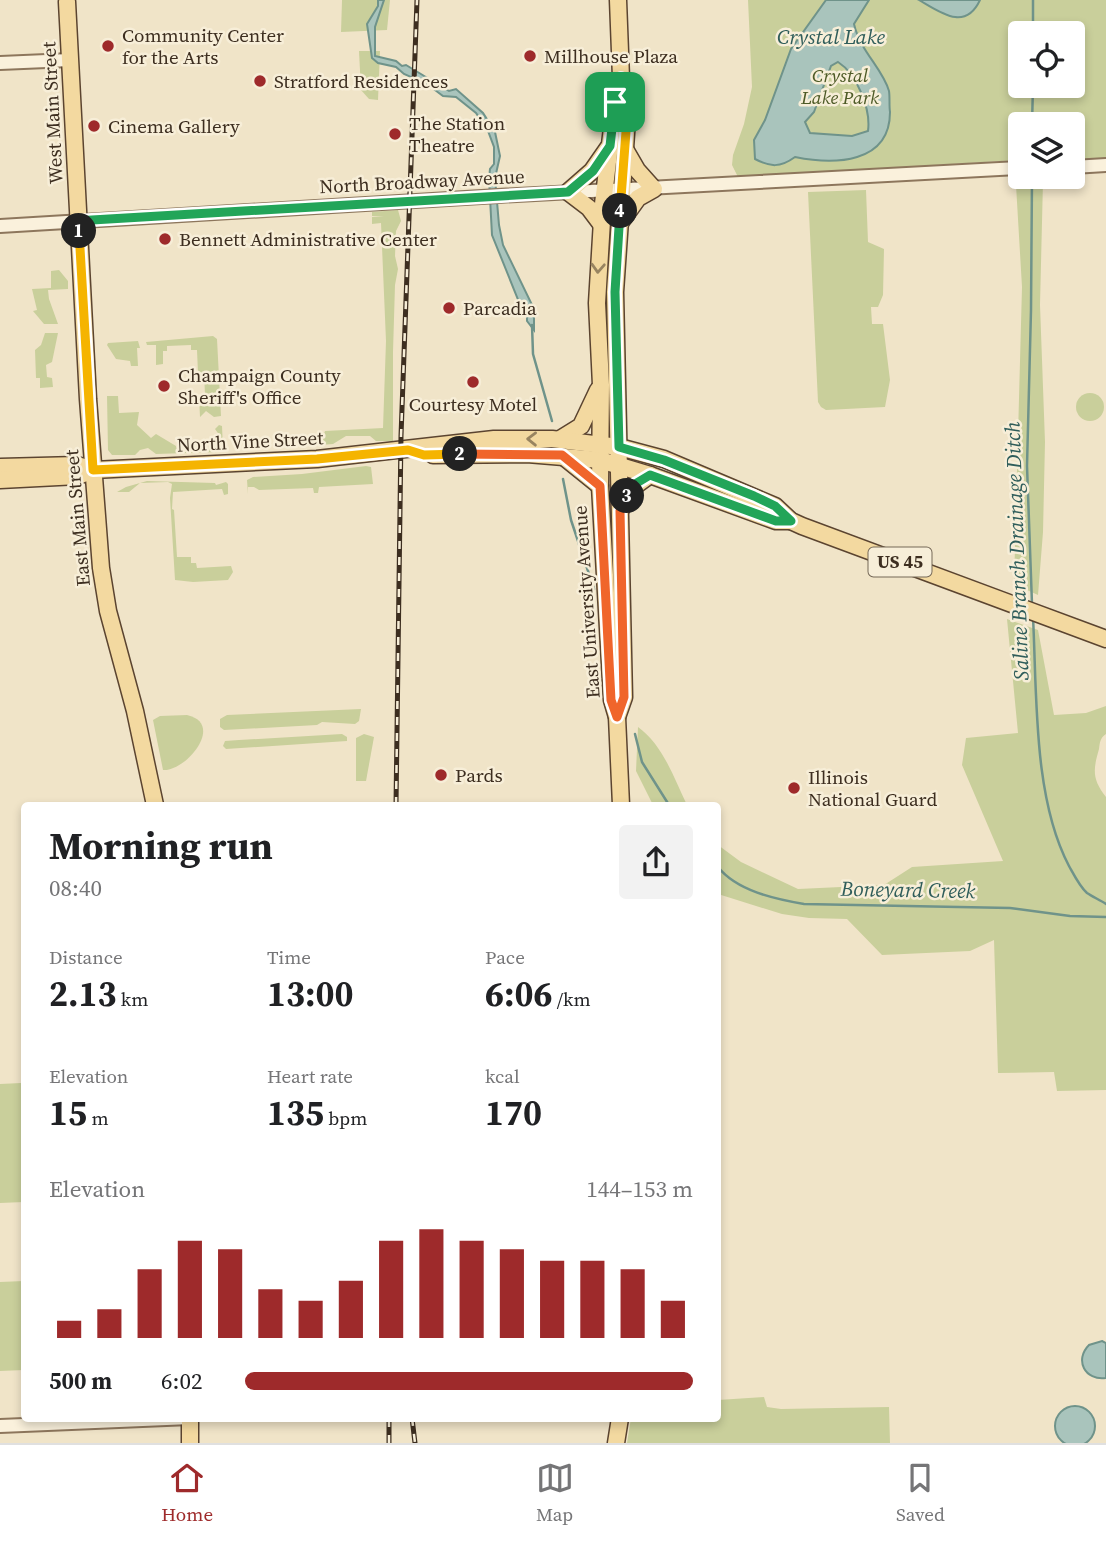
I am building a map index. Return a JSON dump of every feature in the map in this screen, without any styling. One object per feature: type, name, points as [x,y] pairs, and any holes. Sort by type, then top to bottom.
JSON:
[{"type":"main road","points":[[618,0],[621,78]]},
{"type":"main road","name":"West Main Street","points":[[67,1],[78,221]]},
{"type":"main road","name":"East University Avenue","points":[[621,78],[615,102],[601,224],[597,303],[601,385],[600,486],[611,700],[617,717],[621,802]]},
{"type":"main road","name":"East University Avenue","points":[[617,717],[624,697],[615,292],[628,105],[621,78]]},
{"type":"main road","points":[[601,224],[589,208],[568,192],[593,171],[610,146]]},
{"type":"main road","points":[[619,225],[638,198],[654,189],[637,170],[626,150]]},
{"type":"main road","name":"East Main Street","points":[[78,221],[93,470],[104,593],[135,711],[154,802]]},
{"type":"main road","points":[[600,486],[561,447],[581,426],[601,385]]},
{"type":"main road","name":"North Vine Street","points":[[93,470],[317,459],[408,450],[424,455],[561,447],[600,452]]},
{"type":"main road","points":[[600,452],[619,447]]},
{"type":"main road","name":"US 45","points":[[619,447],[664,460],[754,496],[775,506],[791,521]]},
{"type":"main road","name":"US 45","points":[[600,452],[618,465],[776,521],[791,521],[1106,639]]},
{"type":"main road","points":[[0,467],[77,465],[93,470]]},
{"type":"main road","points":[[0,480],[78,476],[93,470]]},
{"type":"main road","points":[[620,511],[632,488],[650,475]]},
{"type":"main road","points":[[190,1422],[190,1443]]},
{"type":"main road","points":[[616,1443],[620,1422]]},
{"type":"main road","points":[[627,1443],[630,1422]]},
{"type":"street","points":[[0,63],[70,60]]},
{"type":"street","points":[[1085,166],[1106,165]]},
{"type":"street","name":"North Broadway Avenue","points":[[0,226],[568,192],[1008,169]]},
{"type":"street","points":[[0,1426],[95,1422]]},
{"type":"green space","points":[[342,0],[390,0],[387,30],[341,32]]},
{"type":"green space","name":"Crystal Lake Park","points":[[748,0],[1106,0],[1106,159],[1085,159],[1085,112],[1008,112],[1008,161],[738,177],[732,165],[733,155],[744,124],[752,87]]},
{"type":"green space","points":[[359,51],[380,51],[378,100],[369,99],[361,90]]},
{"type":"green space","points":[[1016,189],[1043,189],[1040,305],[1045,442],[1043,532],[1038,595],[1014,584],[1022,287]]},
{"type":"green space","points":[[866,190],[868,242],[884,249],[883,295],[878,307],[871,307],[872,324],[883,324],[890,380],[885,407],[826,410],[818,402],[808,192]]},
{"type":"green space","points":[[398,210],[401,221],[396,231],[395,256],[398,269],[393,352],[393,441],[376,441],[370,436],[346,436],[333,444],[320,445],[325,431],[383,428],[386,341],[381,223],[372,224],[372,217],[384,216],[372,216],[372,212]]},
{"type":"green space","points":[[59,270],[68,281],[68,289],[48,290],[58,324],[44,324],[33,311],[37,310],[32,289],[51,288],[51,271]]},
{"type":"green space","points":[[45,333],[58,333],[52,362],[46,365],[47,377],[52,378],[53,387],[40,388],[40,378],[36,378],[35,350],[41,345]]},
{"type":"green space","points":[[213,336],[217,339],[221,416],[214,417],[206,411],[200,417],[199,396],[205,395],[204,373],[198,373],[197,350],[191,350],[191,345],[167,346],[167,351],[163,351],[163,364],[156,365],[156,345],[147,345],[146,342]]},
{"type":"green space","points":[[138,341],[138,366],[131,366],[130,361],[116,359],[107,345],[108,343]]},
{"type":"green space","points":[[1090,393],[1100,397],[1104,407],[1100,417],[1090,421],[1080,417],[1076,407],[1080,397]]},
{"type":"green space","points":[[107,396],[118,396],[119,413],[139,412],[137,425],[151,438],[156,434],[176,446],[177,452],[198,451],[200,443],[208,449],[220,436],[215,429],[219,425],[222,426],[223,449],[218,452],[156,454],[148,448],[135,455],[112,455],[108,450]]},
{"type":"green space","points":[[371,467],[373,484],[319,487],[318,493],[314,493],[313,488],[259,490],[248,487],[248,494],[247,480],[253,477]]},
{"type":"green space","points":[[147,481],[228,484],[228,494],[224,495],[222,489],[173,492],[172,509],[177,557],[191,557],[191,563],[196,563],[197,568],[231,566],[233,572],[228,580],[175,580],[170,498],[172,484],[140,483]]},
{"type":"green space","points":[[140,483],[129,492],[117,492],[126,487]]},
{"type":"green space","points":[[1007,619],[1038,630],[1054,715],[1086,713],[1106,706],[1106,734],[1101,740],[1095,769],[1098,785],[1106,797],[1106,1090],[1057,1091],[1054,1072],[998,1073],[994,940],[970,951],[882,955],[847,919],[782,914],[721,895],[721,847],[741,862],[798,889],[884,885],[912,867],[1003,861],[962,765],[966,738],[1018,733]]},
{"type":"green space","points":[[361,709],[359,721],[355,724],[322,722],[317,725],[224,730],[220,727],[220,719],[227,715]]},
{"type":"green space","points":[[187,715],[198,720],[203,728],[198,747],[182,764],[163,770],[153,720],[160,716]]},
{"type":"green space","points":[[638,727],[661,752],[686,802],[652,802],[636,771]]},
{"type":"green space","points":[[342,734],[347,737],[347,741],[226,749],[223,746],[225,741]]},
{"type":"green space","points":[[364,734],[374,737],[366,781],[356,781],[356,738]]},
{"type":"green space","points":[[21,1083],[21,1202],[0,1203],[0,1084]]},
{"type":"green space","points":[[21,1281],[21,1370],[0,1371],[0,1282]]},
{"type":"green space","points":[[764,1397],[767,1407],[781,1409],[889,1407],[890,1443],[627,1443],[630,1422],[721,1422],[721,1400]]},
{"type":"water","points":[[378,0],[384,0],[375,27],[375,56],[406,65],[449,91],[456,89],[483,113],[495,132],[500,156],[495,178],[499,225],[503,245],[534,309],[534,330],[527,321],[527,314],[519,302],[492,235],[489,179],[490,169],[494,164],[494,147],[488,131],[476,113],[456,97],[443,96],[396,67],[378,63],[372,58],[367,24],[378,6]]},
{"type":"water","name":"Crystal Lake","points":[[826,0],[869,0],[854,24],[861,43],[889,91],[888,129],[881,142],[857,157],[842,160],[795,157],[775,165],[755,159],[754,140],[765,120],[791,49]],"holes":[[[838,62],[857,83],[865,103],[868,131],[852,136],[810,133],[805,122],[814,112],[831,66]]]},
{"type":"water","name":"Crystal Lake","points":[[919,0],[980,0],[974,10],[960,17],[944,14]]},
{"type":"water","points":[[1102,1341],[1106,1343],[1106,1378],[1087,1373],[1082,1363],[1082,1357],[1089,1345]]},
{"type":"water","points":[[1075,1406],[1089,1412],[1095,1426],[1089,1440],[1075,1446],[1061,1440],[1055,1426],[1061,1412]]},
{"type":"waterway","name":"Saline Branch Drainage Ditch","points":[[1033,0],[1033,21]]},
{"type":"waterway","name":"Saline Branch Drainage Ditch","points":[[1032,112],[1033,98]]},
{"type":"waterway","name":"Saline Branch Drainage Ditch","points":[[1032,189],[1027,466],[1032,604]]},
{"type":"waterway","name":"Boneyard Creek","points":[[532,325],[533,354],[552,421]]},
{"type":"waterway","name":"Boneyard Creek","points":[[563,479],[571,520],[594,589]]},
{"type":"waterway","name":"Saline Branch Drainage Ditch","points":[[1033,617],[1039,745],[1049,809],[1057,839],[1077,881],[1087,893],[1106,904]]},
{"type":"waterway","name":"Boneyard Creek","points":[[635,734],[642,762],[667,802]]},
{"type":"waterway","name":"Boneyard Creek","points":[[721,870],[746,888],[804,904],[1010,908],[1070,916],[1106,917]]},
{"type":"railway","points":[[396,802],[401,436],[417,0]]},
{"type":"railway","points":[[389,1422],[389,1443]]},
{"type":"railway","points":[[412,1422],[415,1443]]},
{"type":"place","name":"Community Center for the Arts","points":[[108,46]]},
{"type":"place","name":"Millhouse Plaza","points":[[530,56]]},
{"type":"place","name":"Stratford Residences","points":[[260,81]]},
{"type":"place","name":"Cinema Gallery","points":[[94,126]]},
{"type":"place","name":"The Station Theatre","points":[[395,134]]},
{"type":"place","name":"Bennett Administrative Center","points":[[165,239]]},
{"type":"place","name":"Parcadia","points":[[449,308]]},
{"type":"place","name":"Courtesy Motel","points":[[473,382]]},
{"type":"place","name":"Champaign County Sheriff's Office","points":[[164,386]]},
{"type":"place","name":"Pards","points":[[441,775]]},
{"type":"place","name":"Illinois National Guard","points":[[794,788]]},
{"type":"route","points":[[621,78],[628,105],[616,249],[619,447],[664,460],[754,496],[775,506],[791,521],[776,521],[650,475],[635,484],[620,511],[624,697],[617,717],[611,700],[600,486],[562,455],[424,455],[408,450],[317,459],[93,470],[78,221],[568,192],[593,171],[610,146],[615,102],[621,78]]}]
